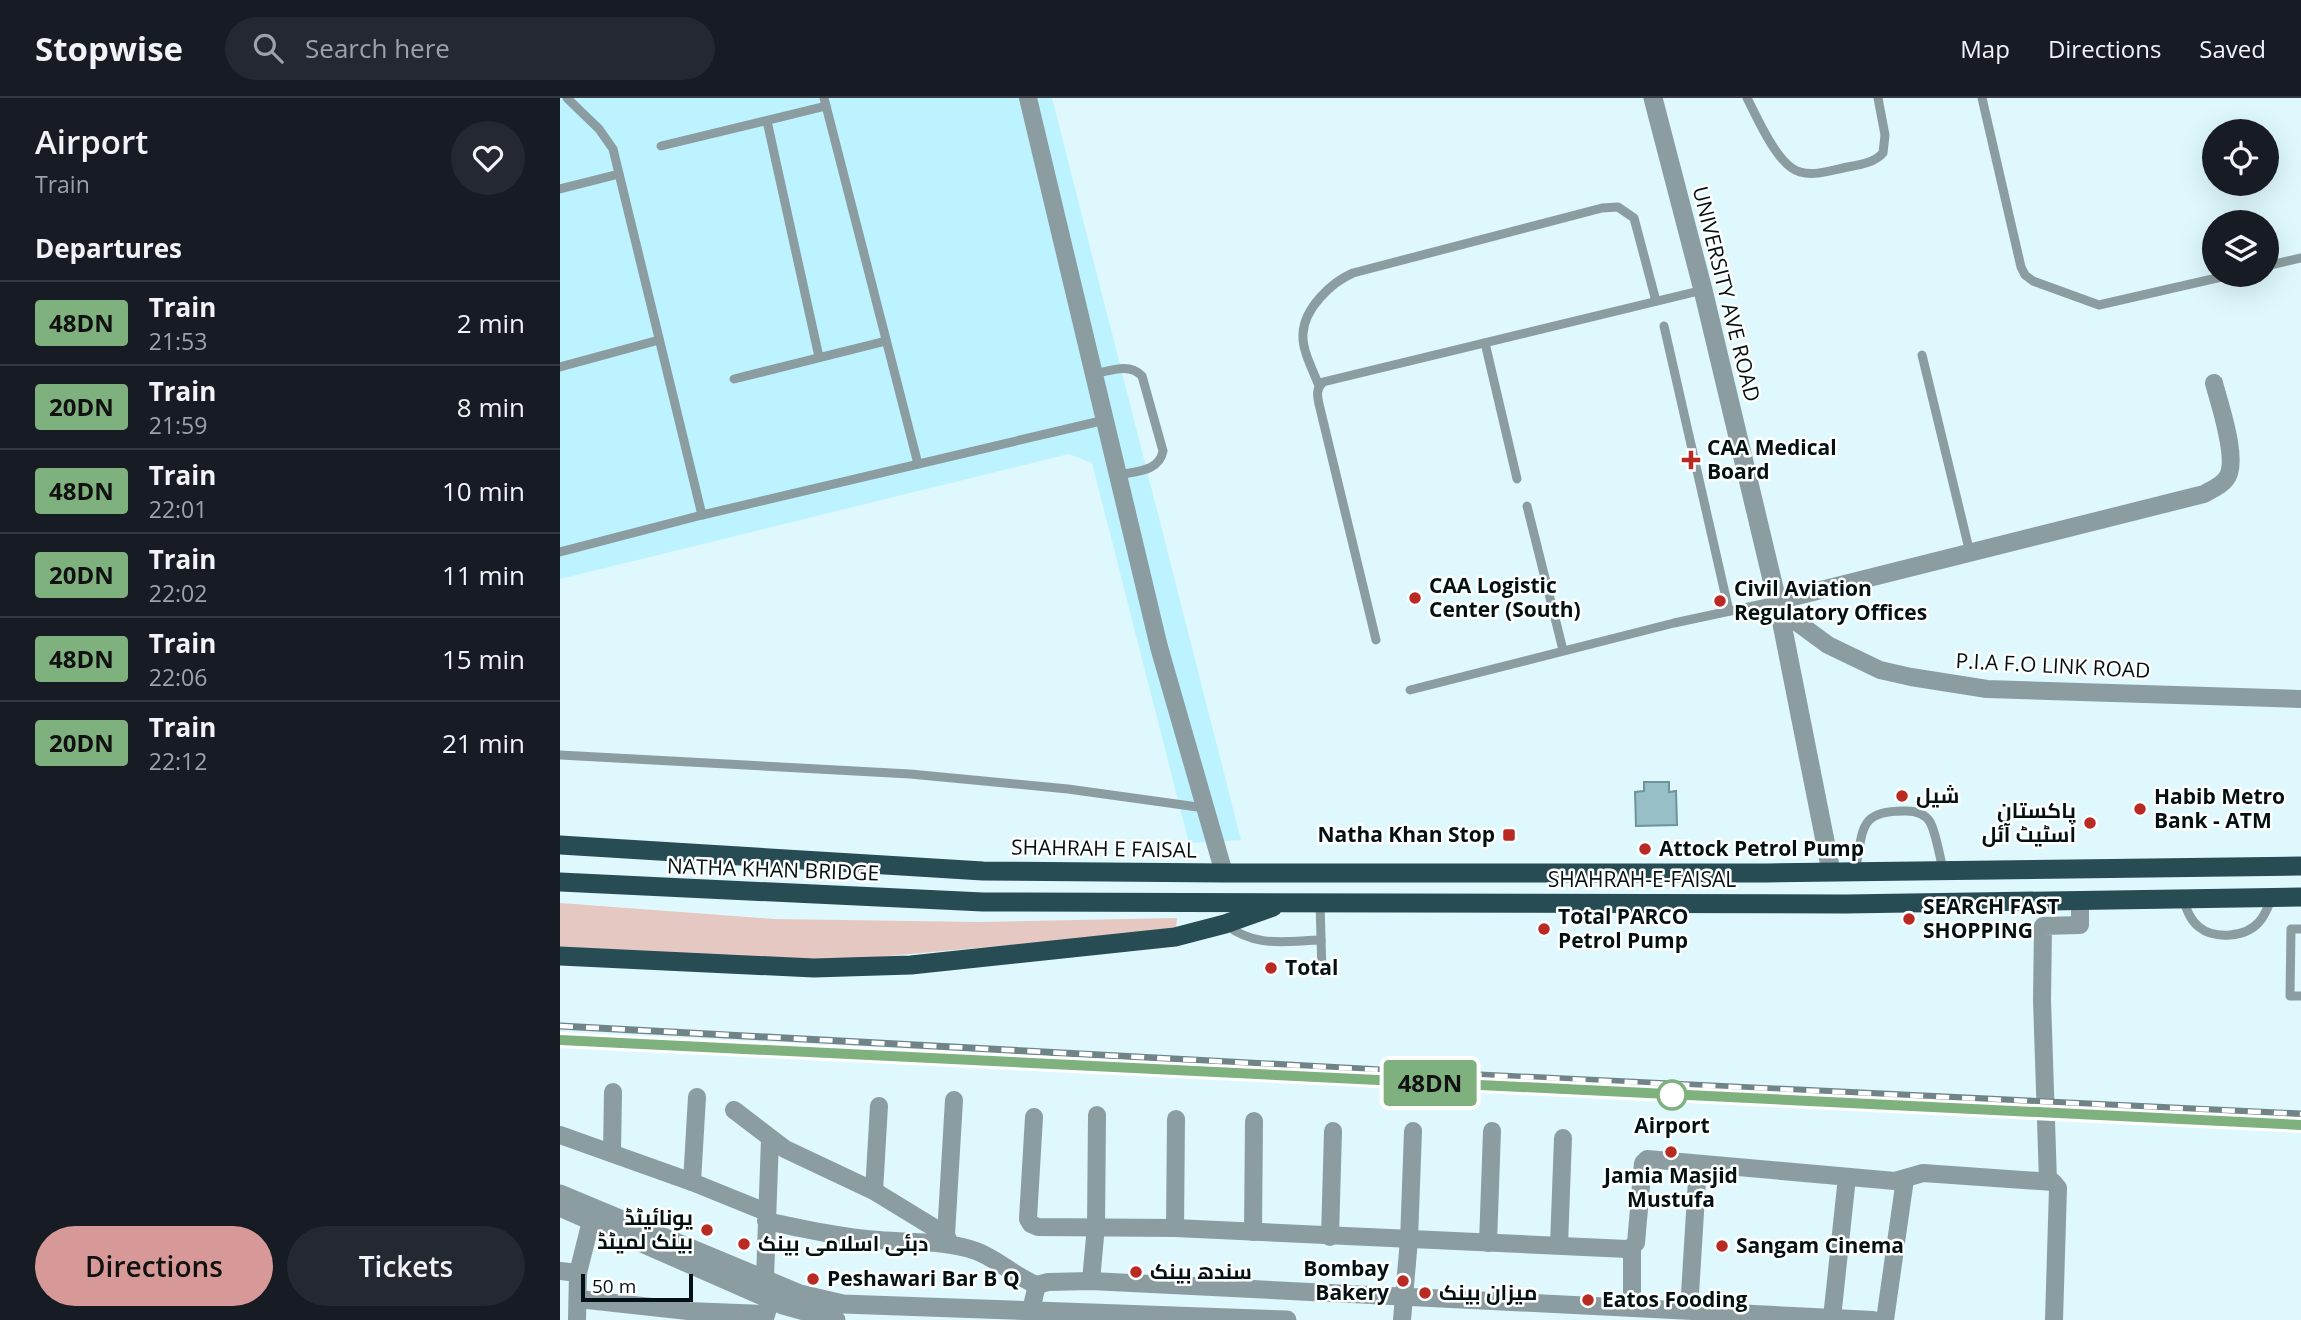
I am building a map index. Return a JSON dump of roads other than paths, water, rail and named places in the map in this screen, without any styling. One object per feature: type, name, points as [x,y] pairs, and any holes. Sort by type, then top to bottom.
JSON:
[{"type":"highway","name":"NATHA KHAN BRIDGE","points":[[560,845],[983,871]]},
{"type":"highway","name":"SHAHRAH-E-FAISAL","points":[[1224,873],[1740,873],[2301,866]]},
{"type":"highway","name":"SHAHRAH E FAISAL","points":[[983,871],[1224,873]]},
{"type":"highway","name":"NATHA KHAN BRIDGE","points":[[560,883],[983,902]]},
{"type":"highway","name":"SHAHRAH-E-FAISAL","points":[[983,902],[1846,904],[2301,897]]},
{"type":"highway","points":[[560,956],[814,968],[911,965],[1175,937],[1225,924],[1287,902]]},
{"type":"street","points":[[1028,98],[1159,647],[1224,873]]},
{"type":"street","name":"UNIVERSITY AVE ROAD","points":[[1653,98],[1703,290],[1778,605],[1831,871]]},
{"type":"street","points":[[1778,605],[2215,489],[2227,478],[2231,468],[2231,455],[2214,383]]},
{"type":"street","name":"P.I.A F.O LINK ROAD","points":[[1778,605],[1828,645],[1880,670],[1911,677],[1987,689],[2301,699]]},
{"type":"street","points":[[2048,1181],[2042,1000],[2043,926],[2080,925],[2080,901]]},
{"type":"street","points":[[612,1153],[613,1092]]},
{"type":"street","points":[[692,1182],[696,1097]]},
{"type":"street","points":[[948,1240],[954,1100]]},
{"type":"street","points":[[874,1191],[879,1106]]},
{"type":"street","points":[[734,1110],[770,1139],[874,1191],[948,1240],[1001,1263],[1027,1282],[1037,1285],[1048,1282],[1091,1281],[1689,1310],[1740,1317],[1873,1320]]},
{"type":"street","points":[[1091,1281],[1096,1226],[1097,1115]]},
{"type":"street","points":[[1034,1117],[1028,1219],[1038,1227],[1175,1228],[1627,1249],[1636,1243],[1643,1163],[1647,1159],[1895,1181],[1923,1173],[2048,1181],[2057,1184],[2058,1188],[2054,1320]]},
{"type":"street","points":[[1175,1228],[1176,1119]]},
{"type":"street","points":[[1253,1232],[1254,1121]]},
{"type":"street","points":[[1330,1237],[1333,1131]]},
{"type":"street","points":[[1402,1320],[1409,1240],[1413,1131]]},
{"type":"street","points":[[1488,1243],[1492,1131]]},
{"type":"street","points":[[560,1135],[692,1182],[766,1217],[849,1237],[948,1240]]},
{"type":"street","points":[[1559,1245],[1563,1138]]},
{"type":"street","points":[[770,1139],[766,1217],[774,1301]]},
{"type":"street","points":[[1689,1310],[1698,1164]]},
{"type":"street","points":[[1832,1318],[1847,1177]]},
{"type":"street","points":[[1885,1320],[1905,1179]]},
{"type":"street","points":[[560,1194],[774,1301]]},
{"type":"street","points":[[560,1207],[774,1301],[836,1320]]},
{"type":"street","points":[[577,1320],[578,1299],[569,1272],[591,1221]]},
{"type":"street","points":[[1632,1247],[1632,1307]]},
{"type":"street","points":[[1031,1310],[1037,1285]]},
{"type":"street","points":[[578,1299],[618,1312],[688,1316],[774,1301],[1287,1320]]},
{"type":"lane","points":[[567,98],[599,130],[613,149],[702,515]]},
{"type":"lane","points":[[1747,98],[1783,160],[1798,172],[1817,174],[1871,162],[1884,153],[1885,135],[1878,98]]},
{"type":"lane","points":[[1982,98],[2025,275],[2033,281],[2099,305],[2202,281]]},
{"type":"lane","points":[[661,146],[767,121],[825,102],[918,464]]},
{"type":"lane","points":[[767,121],[819,357]]},
{"type":"lane","points":[[560,189],[619,174]]},
{"type":"lane","points":[[1319,386],[1306,352],[1303,334],[1306,322],[1324,291],[1336,280],[1353,273],[1602,208],[1618,207],[1634,218],[1656,301]]},
{"type":"lane","points":[[2279,263],[2301,258]]},
{"type":"lane","points":[[1376,640],[1319,404],[1319,386],[1323,382],[1703,290]]},
{"type":"lane","points":[[1664,326],[1729,611]]},
{"type":"lane","points":[[560,368],[659,340]]},
{"type":"lane","points":[[734,379],[886,341]]},
{"type":"lane","points":[[1485,343],[1517,479]]},
{"type":"lane","points":[[1922,355],[1970,553]]},
{"type":"lane","points":[[1094,374],[1125,368],[1138,371],[1142,376],[1163,451],[1160,461],[1151,468],[1118,475]]},
{"type":"lane","points":[[560,552],[702,515],[1105,420]]},
{"type":"lane","points":[[1527,506],[1563,650]]},
{"type":"lane","points":[[1410,690],[1729,611],[1778,605]]},
{"type":"lane","points":[[560,755],[910,774],[1068,789],[1205,808]]},
{"type":"lane","points":[[1855,871],[1866,823],[1875,814],[1886,810],[1915,811],[1930,822],[1943,870]]},
{"type":"lane","points":[[2183,899],[2190,918],[2201,929],[2219,935],[2252,929],[2262,920],[2272,898]]},
{"type":"lane","points":[[1320,902],[1322,973]]},
{"type":"lane","points":[[1225,924],[1250,939],[1321,940]]},
{"type":"lane","points":[[2301,929],[2291,929],[2290,996],[2301,996]]},
{"type":"railway","points":[[560,1026],[1418,1072],[2301,1114]]},
{"type":"railway","points":[[560,1040],[2301,1125]]},
{"type":"train","name":"48DN","points":[[560,1040],[2301,1125]]},
{"type":"place","name":"CAA Medical Board","points":[[1691,460]]},
{"type":"place","name":"CAA Logistic Center (South)","points":[[1415,598]]},
{"type":"place","name":"Civil Aviation Regulatory Offices","points":[[1720,601]]},
{"type":"place","name":"شیل","points":[[1902,796]]},
{"type":"place","name":"Habib Metro Bank - ATM","points":[[2140,809]]},
{"type":"place","name":"پاکستان اسٹیٹ آئل","points":[[2090,823]]},
{"type":"place","name":"Natha Khan Stop","points":[[1509,835]]},
{"type":"place","name":"Attock Petrol Pump","points":[[1645,849]]},
{"type":"place","name":"SEARCH FAST SHOPPING","points":[[1909,919]]},
{"type":"place","name":"Total PARCO Petrol Pump","points":[[1544,929]]},
{"type":"place","name":"Total","points":[[1271,968]]},
{"type":"place","name":"Airport","points":[[1672,1095]]},
{"type":"place","name":"Jamia Masjid Mustufa","points":[[1671,1152]]},
{"type":"place","name":"یونائیٹڈ بینک لمیٹڈ","points":[[707,1230]]},
{"type":"place","name":"دبئی اسلامی بینک","points":[[744,1244]]},
{"type":"place","name":"Sangam Cinema","points":[[1722,1246]]},
{"type":"place","name":"سندھ بینک","points":[[1136,1272]]},
{"type":"place","name":"Peshawari Bar B Q","points":[[813,1279]]},
{"type":"place","name":"Bombay Bakery","points":[[1403,1281]]},
{"type":"place","name":"میزان بینک","points":[[1425,1293]]},
{"type":"place","name":"Eatos Fooding","points":[[1588,1300]]}]
